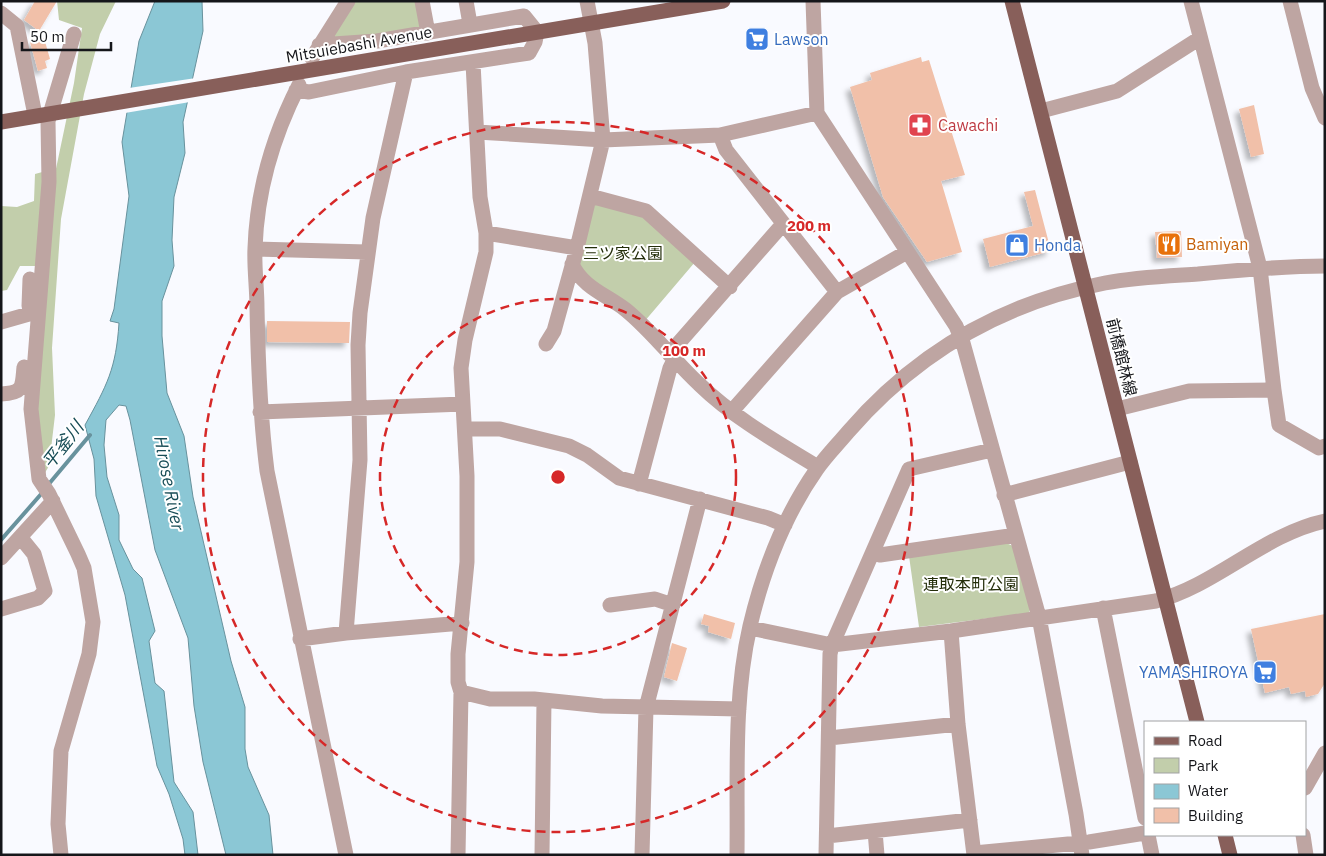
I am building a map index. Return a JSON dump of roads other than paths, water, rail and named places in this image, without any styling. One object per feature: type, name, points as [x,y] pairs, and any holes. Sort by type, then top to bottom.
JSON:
[{"type":"main road","name":"Mitsuiebashi Avenue","points":[[1,122],[521,34],[592,24],[647,7],[723,1]]},
{"type":"main road","name":"前橋館林線","points":[[1012,1],[1197,721]]},
{"type":"main road","points":[[1225,836],[1230,855]]},
{"type":"street","points":[[346,855],[300,639],[267,471],[260,412],[255,249],[259,206],[266,169],[276,133],[298,87],[309,92],[406,72],[529,53],[538,32],[524,16],[316,51],[348,1]]},
{"type":"street","points":[[422,1],[428,33]]},
{"type":"street","points":[[466,1],[470,24]]},
{"type":"street","points":[[546,344],[554,331],[577,248],[603,140],[592,24],[587,1]]},
{"type":"street","points":[[813,1],[816,113],[961,335],[1039,617],[1081,849]]},
{"type":"street","points":[[1191,1],[1260,268],[1279,425],[1319,448],[1325,446]]},
{"type":"street","points":[[1290,1],[1312,88],[1323,110]]},
{"type":"street","points":[[1,13],[17,26],[46,114],[49,182],[31,409],[39,479],[51,497],[84,568],[93,622],[89,654],[61,751],[58,824],[61,855]]},
{"type":"street","points":[[46,114],[74,34]]},
{"type":"street","points":[[1041,111],[1117,91],[1200,38]]},
{"type":"street","points":[[458,855],[461,692],[458,671],[467,562],[465,429],[461,368],[465,340],[482,278],[486,252],[486,233],[480,197],[473,62]]},
{"type":"street","points":[[346,633],[358,483],[358,345],[367,252],[406,72]]},
{"type":"street","points":[[477,132],[603,140],[720,135],[816,113]]},
{"type":"street","points":[[720,135],[726,150],[837,292]]},
{"type":"street","points":[[590,196],[646,211],[730,287]]},
{"type":"street","points":[[639,484],[671,357],[783,224]]},
{"type":"street","points":[[486,233],[577,248]]},
{"type":"street","points":[[255,249],[367,252]]},
{"type":"street","points":[[732,411],[837,292],[907,252]]},
{"type":"street","points":[[572,264],[578,276],[596,292],[626,310],[700,386],[750,425],[818,467]]},
{"type":"street","points":[[737,855],[739,709],[742,676],[750,628],[762,580],[785,525],[818,467],[886,391],[961,335],[1007,312],[1040,300],[1086,287],[1146,278],[1260,268],[1325,266]]},
{"type":"street","points":[[1,394],[17,392],[22,385],[29,314],[30,279]]},
{"type":"street","points":[[1,322],[29,314]]},
{"type":"street","points":[[1117,409],[1189,391],[1274,390]]},
{"type":"street","points":[[260,412],[463,404]]},
{"type":"street","points":[[465,429],[500,429],[568,446],[587,455],[619,478],[768,518],[785,525]]},
{"type":"street","points":[[826,855],[830,654],[832,644],[909,469],[992,450]]},
{"type":"street","points":[[1004,495],[1130,462]]},
{"type":"street","points":[[1,558],[21,538],[51,497]]},
{"type":"street","points":[[642,855],[646,708],[700,499]]},
{"type":"street","points":[[750,628],[832,644],[951,631],[1165,599],[1283,537],[1325,521]]},
{"type":"street","points":[[873,553],[880,555],[1016,535]]},
{"type":"street","points":[[1,610],[38,598],[45,591],[34,554],[21,538]]},
{"type":"street","points":[[610,604],[655,599],[673,605]]},
{"type":"street","points":[[1103,608],[1144,813]]},
{"type":"street","points":[[300,639],[462,623]]},
{"type":"street","points":[[951,631],[958,724],[974,854],[1081,849],[1144,834]]},
{"type":"street","points":[[461,692],[490,699],[544,700],[646,708],[739,709]]},
{"type":"street","points":[[542,855],[544,700]]},
{"type":"street","points":[[829,738],[958,724]]},
{"type":"street","points":[[1306,786],[1318,762]]},
{"type":"street","points":[[827,836],[970,820]]},
{"type":"street","points":[[875,831],[877,855]]},
{"type":"street","points":[[1147,836],[1152,855]]},
{"type":"street","points":[[1304,836],[1306,855]]},
{"type":"water","name":"Hirose River","points":[[155,1],[202,1],[203,31],[183,122],[185,153],[174,197],[172,240],[174,266],[162,301],[162,336],[167,393],[184,436],[193,497],[231,661],[245,707],[245,749],[248,767],[269,815],[273,855],[226,855],[203,762],[194,706],[188,638],[155,550],[130,420],[126,406],[119,405],[106,420],[104,445],[107,477],[119,515],[119,540],[133,569],[142,578],[155,631],[149,641],[155,683],[164,691],[174,782],[193,812],[198,855],[185,855],[183,839],[169,794],[157,766],[125,595],[96,496],[94,459],[85,425],[105,387],[116,353],[119,323],[110,321],[114,309],[129,196],[122,142],[139,41]]},
{"type":"waterway","name":"平釜川","points":[[48,485],[90,435]]},
{"type":"waterway","name":"平釜川","points":[[1,540],[42,493]]},
{"type":"place","name":"Lawson","points":[[757,39]]},
{"type":"place","name":"Cawachi","points":[[920,125]]},
{"type":"place","name":"Bamiyan","points":[[1169,244]]},
{"type":"place","name":"Honda","points":[[1017,245]]},
{"type":"place","name":"YAMASHIROYA","points":[[1265,672]]},
{"type":"park label","name":"三ツ家公園","points":[[623,253]]},
{"type":"park label","name":"連取本町公園","points":[[971,584]]}]
